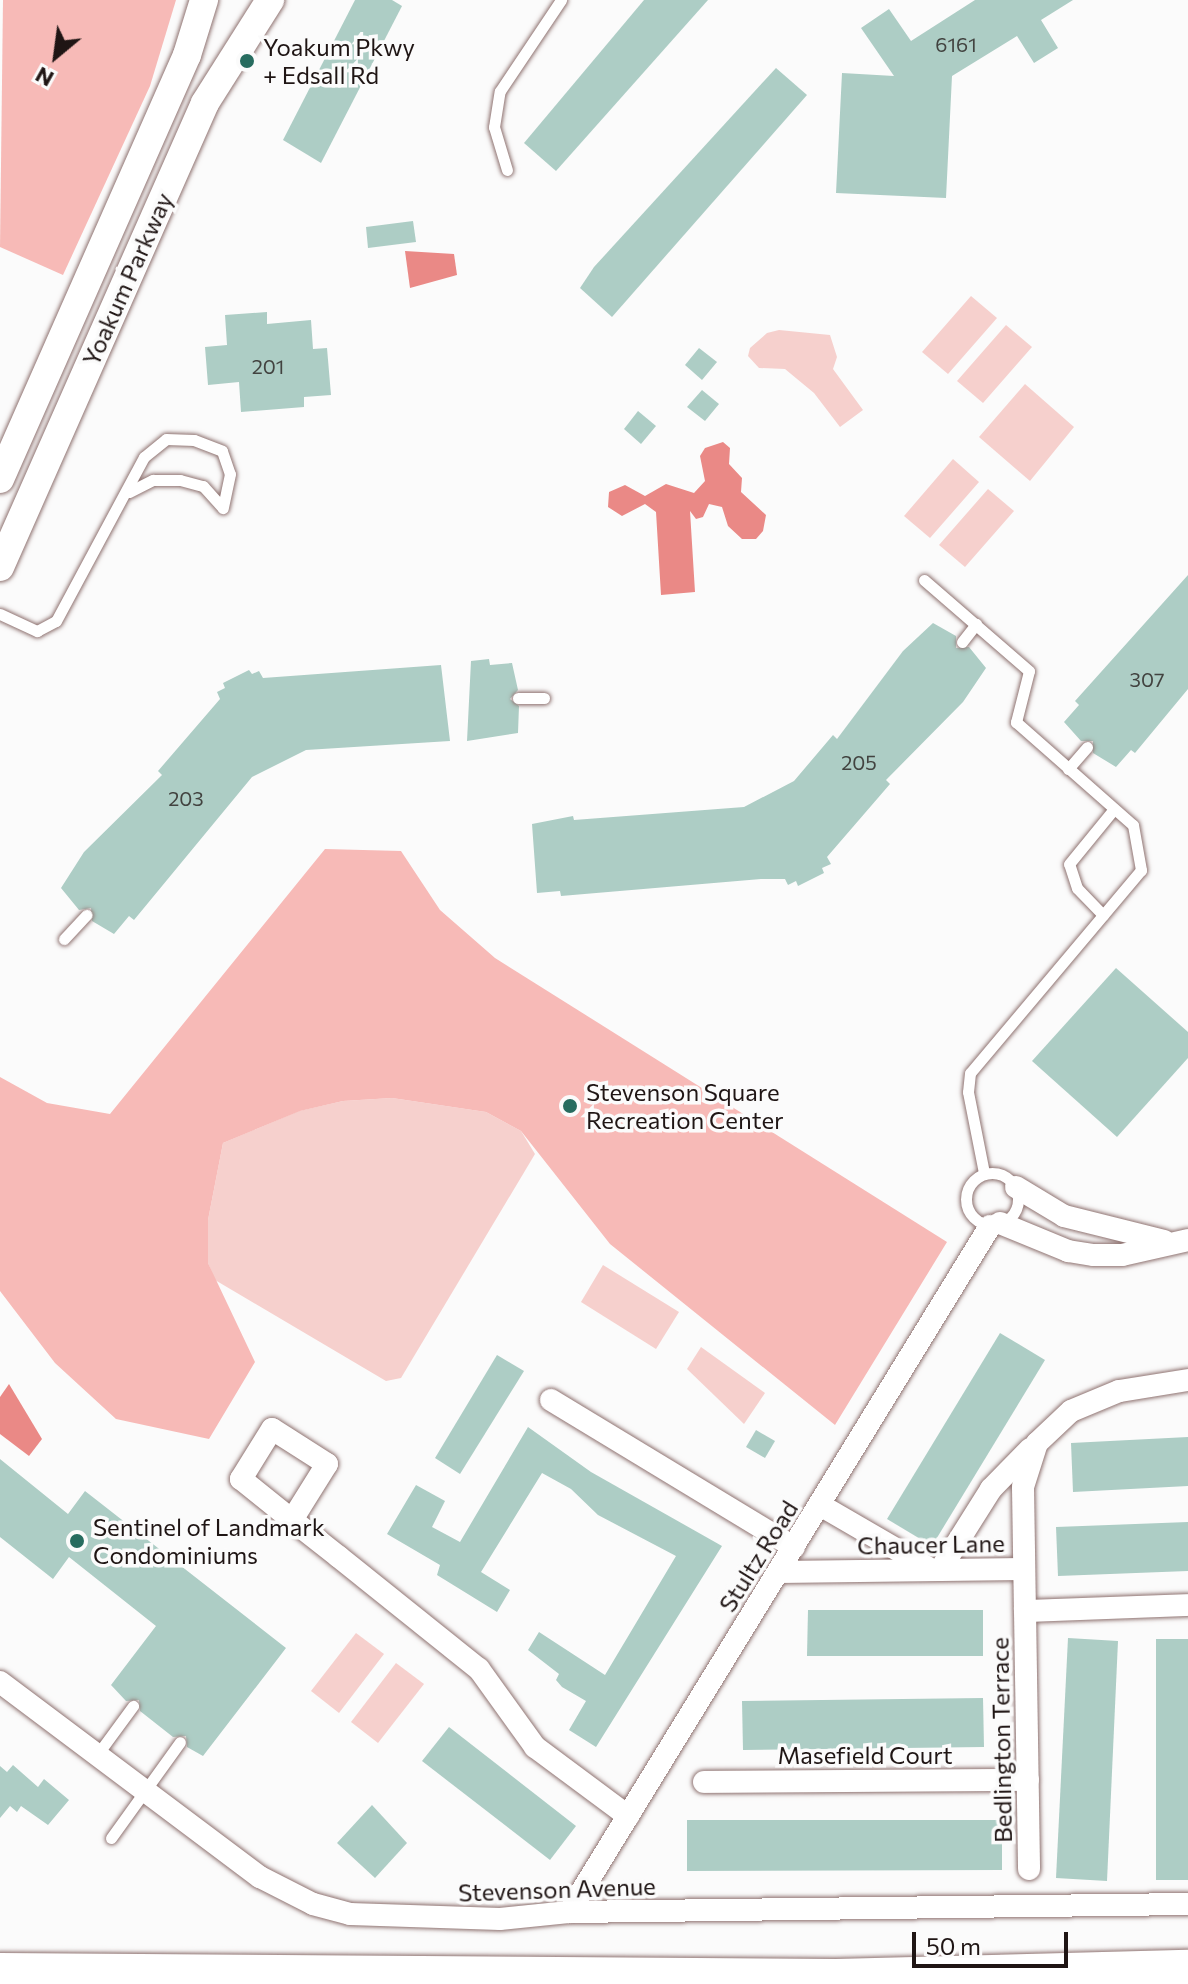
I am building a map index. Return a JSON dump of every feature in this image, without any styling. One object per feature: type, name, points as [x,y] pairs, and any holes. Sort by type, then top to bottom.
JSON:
[{"type":"highway","points":[[0,1973],[836,1979],[1188,1970]]},
{"type":"street","name":"Yoakum Parkway","points":[[0,479],[187,55],[204,0]]},
{"type":"street","name":"Yoakum Parkway","points":[[0,567],[205,103],[270,0]]},
{"type":"street","points":[[1016,1187],[1048,1209],[1098,1228],[1183,1241]]},
{"type":"street","points":[[995,1224],[1068,1251],[1094,1255],[1122,1255],[1183,1241]]},
{"type":"street","name":"Stultz Road","points":[[569,1912],[995,1224]]},
{"type":"street","points":[[820,1505],[937,1570],[991,1489],[1037,1443],[1085,1402],[1119,1391],[1188,1380]]},
{"type":"street","points":[[551,1400],[794,1547]]},
{"type":"street","points":[[1023,1569],[1024,1469],[1037,1443]]},
{"type":"street","points":[[292,1520],[479,1669],[535,1747],[628,1816]]},
{"type":"street","name":"Chaucer Lane","points":[[779,1572],[1023,1569],[1025,1611]]},
{"type":"street","points":[[1025,1611],[1188,1605]]},
{"type":"street","name":"Bedlington Terrace","points":[[1025,1611],[1029,1869]]},
{"type":"street","name":"Stevenson Avenue","points":[[0,1682],[260,1877],[313,1904],[350,1914],[416,1918],[569,1912],[1188,1904]]},
{"type":"street","name":"Masefield Court","points":[[704,1782],[1028,1780]]},
{"type":"lane","points":[[507,170],[494,127],[500,91],[561,0]]},
{"type":"lane","points":[[0,614],[37,631],[56,621],[129,492],[144,457],[166,439],[194,440],[222,451],[230,474],[223,508],[203,486],[180,480],[153,480],[129,492]]},
{"type":"lane","points":[[924,580],[1029,671],[1016,722],[1133,825],[1141,870],[970,1073],[968,1092],[984,1173]]},
{"type":"lane","points":[[962,642],[976,624]]},
{"type":"lane","points":[[518,698],[544,698]]},
{"type":"lane","points":[[1068,769],[1087,747]]},
{"type":"lane","points":[[1103,915],[1077,888],[1069,864],[1114,809]]},
{"type":"lane","points":[[64,939],[86,915]]},
{"type":"lane","points":[[984,1173],[1002,1174],[1016,1187],[1018,1205],[995,1224],[973,1219],[965,1202],[969,1184],[984,1173]]},
{"type":"lane","points":[[97,1755],[133,1706]]},
{"type":"lane","points":[[111,1838],[180,1742]]},
{"type":"shaded area","points":[[3,0],[176,0],[150,86],[63,275],[0,247]]},
{"type":"shaded area","points":[[405,251],[454,254],[457,275],[410,288]]},
{"type":"shaded area","points":[[971,296],[997,318],[948,374],[922,352]]},
{"type":"shaded area","points":[[1006,325],[1032,347],[983,403],[957,381]]},
{"type":"shaded area","points":[[779,330],[830,335],[837,357],[833,369],[863,410],[840,427],[814,393],[785,369],[759,368],[748,356],[750,348],[767,333]]},
{"type":"shaded area","points":[[1025,384],[1074,427],[1030,481],[979,437]]},
{"type":"shaded area","points":[[723,442],[730,448],[729,464],[742,478],[741,492],[766,515],[763,531],[756,539],[742,539],[728,526],[722,507],[709,504],[703,517],[696,519],[690,511],[695,592],[661,595],[656,512],[645,504],[622,516],[608,507],[609,492],[625,485],[645,496],[666,484],[694,493],[705,481],[700,456],[705,448]]},
{"type":"shaded area","points":[[953,459],[979,482],[930,538],[904,516]]},
{"type":"shaded area","points":[[988,489],[1014,511],[965,567],[939,545]]},
{"type":"shaded area","points":[[325,849],[401,851],[440,910],[495,958],[947,1242],[835,1425],[610,1244],[521,1131],[486,1112],[392,1098],[343,1101],[300,1111],[223,1143],[208,1220],[208,1263],[255,1362],[209,1439],[116,1419],[55,1363],[0,1291],[0,1077],[47,1103],[110,1114]]},
{"type":"shaded area","points":[[392,1098],[486,1112],[521,1131],[535,1154],[401,1378],[386,1381],[215,1280],[208,1263],[208,1220],[223,1143],[299,1111],[343,1101]]},
{"type":"shaded area","points":[[603,1265],[679,1312],[656,1349],[581,1302]]},
{"type":"shaded area","points":[[701,1347],[765,1393],[744,1424],[687,1369]]},
{"type":"shaded area","points":[[9,1384],[42,1439],[29,1456],[0,1434],[0,1397]]},
{"type":"shaded area","points":[[356,1633],[384,1654],[339,1713],[311,1691]]},
{"type":"shaded area","points":[[396,1663],[424,1684],[378,1743],[351,1722]]},
{"type":"building","points":[[355,0],[392,0],[402,6],[321,163],[283,140]]},
{"type":"building","points":[[644,0],[708,0],[556,171],[524,143]]},
{"type":"building","points":[[975,0],[1073,0],[1041,20],[1058,48],[1034,63],[1017,36],[952,76],[946,198],[836,193],[842,73],[894,76],[861,28],[889,9],[911,41]]},
{"type":"building","points":[[776,68],[807,95],[612,317],[580,288],[594,267]]},
{"type":"building","points":[[413,221],[416,242],[368,248],[366,227]]},
{"type":"building","points":[[267,312],[267,324],[311,320],[313,349],[327,348],[331,395],[304,397],[304,407],[241,412],[239,382],[208,385],[205,347],[227,345],[225,315]]},
{"type":"building","points":[[699,348],[717,362],[702,380],[685,365]]},
{"type":"building","points":[[702,390],[719,404],[705,421],[687,407]]},
{"type":"building","points":[[638,411],[656,426],[641,444],[624,429]]},
{"type":"building","points":[[1188,575],[1188,689],[1135,753],[1131,750],[1116,767],[1093,753],[1093,741],[1081,741],[1064,722],[1079,705],[1075,701]]},
{"type":"building","points":[[933,623],[956,636],[956,648],[969,647],[986,668],[963,702],[886,780],[890,784],[827,857],[831,864],[822,868],[824,873],[798,886],[796,881],[788,885],[785,879],[761,879],[561,896],[560,891],[537,893],[532,824],[573,816],[574,820],[744,807],[794,781],[833,735],[837,739],[903,651]]},
{"type":"building","points":[[489,659],[490,665],[512,663],[518,690],[510,699],[519,706],[518,733],[467,741],[471,661]]},
{"type":"building","points":[[441,665],[450,741],[306,750],[252,777],[134,920],[129,916],[114,934],[92,921],[91,908],[79,910],[61,888],[84,852],[162,775],[158,771],[220,699],[217,692],[225,688],[223,683],[249,670],[252,674],[259,671],[263,678]]},
{"type":"building","points":[[1116,968],[1188,1032],[1188,1058],[1117,1137],[1032,1061]]},
{"type":"building","points":[[1000,1333],[1045,1360],[932,1546],[887,1519]]},
{"type":"building","points":[[497,1355],[524,1371],[460,1474],[435,1458]]},
{"type":"building","points":[[528,1427],[591,1472],[722,1546],[596,1747],[569,1730],[586,1701],[562,1687],[556,1680],[559,1674],[528,1650],[539,1632],[605,1675],[676,1556],[598,1515],[571,1489],[542,1473],[481,1572],[510,1590],[497,1612],[437,1575],[440,1565],[387,1534],[416,1485],[445,1501],[432,1527],[460,1542]]},
{"type":"building","points":[[756,1430],[775,1441],[765,1458],[746,1447]]},
{"type":"building","points":[[1188,1437],[1188,1486],[1073,1492],[1071,1443]]},
{"type":"building","points":[[0,1459],[68,1514],[85,1491],[286,1648],[203,1756],[187,1747],[186,1736],[173,1737],[140,1711],[139,1700],[126,1701],[111,1685],[156,1626],[69,1557],[53,1579],[0,1537]]},
{"type":"building","points":[[1188,1522],[1188,1571],[1058,1576],[1056,1527]]},
{"type":"building","points":[[808,1610],[983,1610],[983,1656],[807,1656]]},
{"type":"building","points":[[1068,1638],[1118,1641],[1107,1881],[1056,1878]]},
{"type":"building","points":[[1156,1639],[1188,1639],[1188,1880],[1156,1880]]},
{"type":"building","points":[[983,1698],[984,1747],[743,1750],[742,1701]]},
{"type":"building","points":[[449,1727],[576,1826],[550,1860],[422,1761]]},
{"type":"building","points":[[13,1765],[38,1787],[44,1779],[69,1800],[48,1825],[21,1806],[17,1812],[10,1806],[0,1818],[0,1766],[7,1772]]},
{"type":"building","points":[[372,1805],[407,1843],[375,1878],[337,1843]]},
{"type":"building","points":[[687,1820],[1002,1820],[1002,1870],[687,1871]]},
{"type":"place","name":"Yoakum Pkwy + Edsall Rd","points":[[247,61]]},
{"type":"place","name":"Stevenson Square Recreation Center","points":[[570,1106]]},
{"type":"place","name":"Sentinel of Landmark Condominiums","points":[[77,1541]]}]
